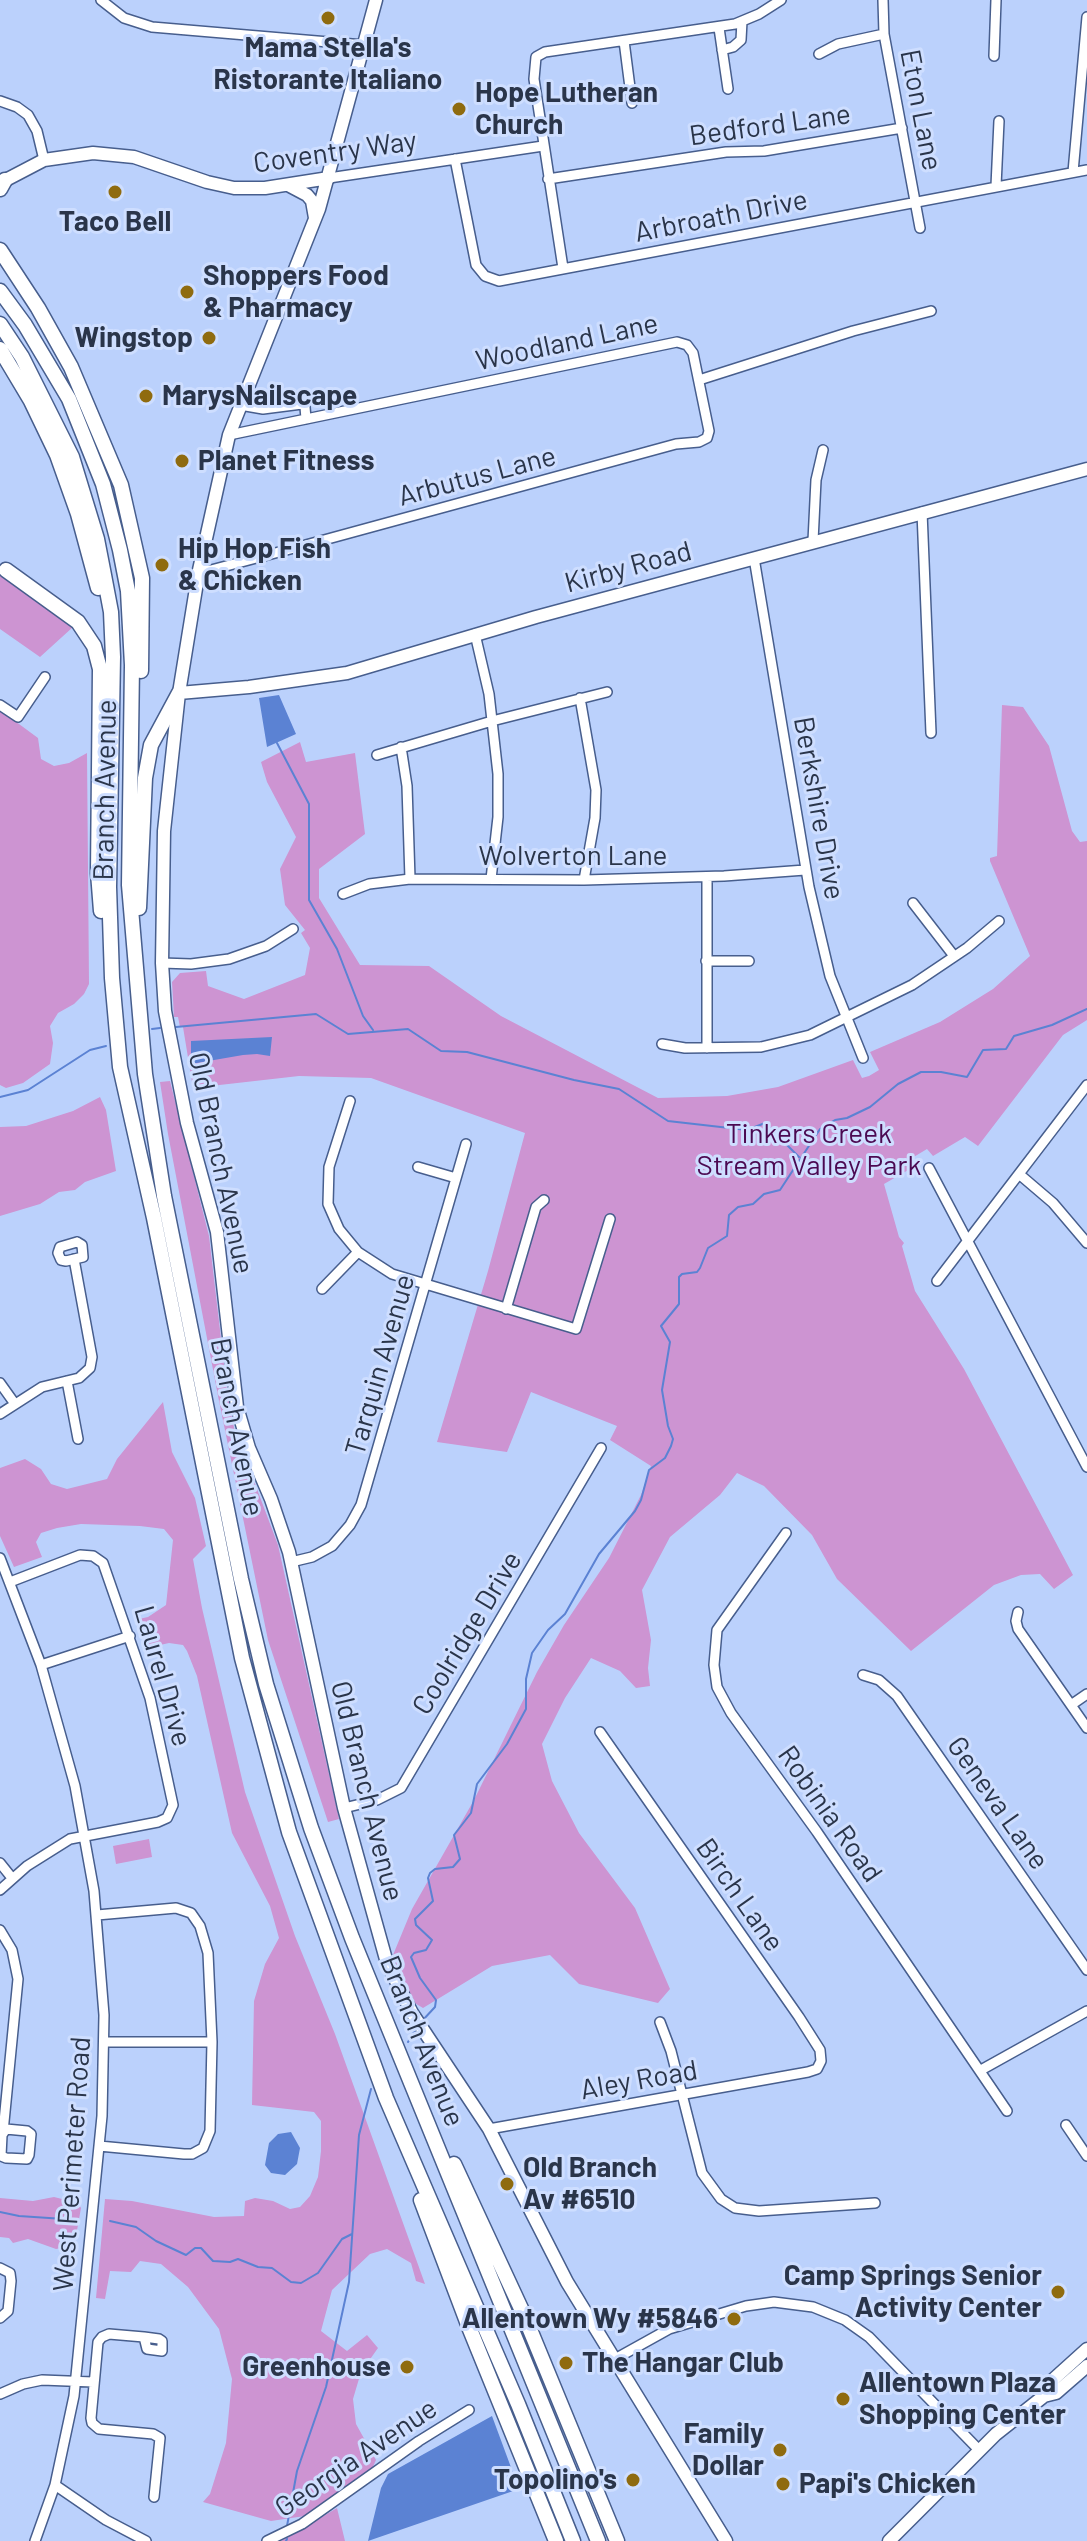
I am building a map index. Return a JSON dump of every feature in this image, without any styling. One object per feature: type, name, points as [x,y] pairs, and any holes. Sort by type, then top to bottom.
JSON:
[{"type":"highway","points":[[0,250],[71,367],[121,485],[142,578],[144,614],[141,693],[131,767]]},
{"type":"highway","name":"Branch Avenue","points":[[0,291],[25,325],[69,399],[111,512],[128,591],[133,706],[129,885],[145,1074],[155,1144],[266,1684],[321,1855],[410,2083],[598,2541]]},
{"type":"highway","name":"Branch Avenue","points":[[0,324],[22,357],[72,457],[97,539],[111,612],[109,875],[117,1037],[126,1100],[154,1218],[242,1658],[297,1855],[386,2098],[518,2404],[573,2541]]},
{"type":"highway","points":[[0,349],[31,401],[57,455],[78,514],[113,657]]},
{"type":"highway","points":[[3,567],[78,622],[94,646],[100,669],[98,873],[107,982],[117,1037]]},
{"type":"highway","points":[[138,977],[145,778],[151,745],[179,693]]},
{"type":"highway","points":[[410,2083],[430,2112],[513,2291],[617,2541]]},
{"type":"highway","points":[[386,2098],[459,2304],[556,2541]]},
{"type":"main road","name":"Old Branch Avenue","points":[[376,0],[315,221],[229,435],[199,570],[179,693],[164,831],[162,963],[165,1011],[192,1145],[217,1232],[237,1407],[291,1562],[344,1808],[387,1963],[417,2021],[489,2129],[556,2261],[726,2541]]},
{"type":"main road","name":"Coventry Way","points":[[1,183],[44,160],[76,153],[134,157],[225,186],[252,189],[329,178]]},
{"type":"main road","points":[[287,185],[307,195],[315,211],[315,221]]},
{"type":"main road","name":"Kirby Road","points":[[179,693],[249,687],[345,673],[813,541],[1087,469]]},
{"type":"main road","points":[[1044,2396],[1046,2386],[1087,2349]]},
{"type":"main road","points":[[892,2540],[979,2450],[1044,2396],[1056,2393],[1087,2366]]},
{"type":"street","points":[[101,0],[124,18],[152,27],[364,45]]},
{"type":"street","points":[[563,268],[543,146],[534,79],[535,61],[545,52],[719,28],[742,21],[781,0]]},
{"type":"street","name":"Eton Lane","points":[[883,0],[884,34],[920,228]]},
{"type":"street","points":[[994,56],[996,0]]},
{"type":"street","points":[[1073,172],[1087,17]]},
{"type":"street","points":[[722,50],[733,47],[741,40],[742,21]]},
{"type":"street","points":[[719,28],[728,89]]},
{"type":"street","points":[[819,54],[838,44],[884,34]]},
{"type":"street","points":[[624,41],[632,103]]},
{"type":"street","points":[[0,101],[28,115],[37,131],[44,160]]},
{"type":"street","points":[[996,186],[999,121]]},
{"type":"street","name":"Bedford Lane","points":[[548,179],[726,152],[764,151],[902,128]]},
{"type":"street","name":"Coventry Way","points":[[329,178],[543,146]]},
{"type":"street","name":"Arbroath Drive","points":[[455,159],[470,241],[479,271],[499,281],[1087,170]]},
{"type":"street","points":[[699,380],[818,341],[931,311]]},
{"type":"street","name":"Woodland Lane","points":[[229,435],[669,343],[683,343],[690,347],[699,380]]},
{"type":"street","name":"Arbutus Lane","points":[[199,570],[211,570],[707,438],[709,431],[699,380]]},
{"type":"street","points":[[240,405],[263,409],[302,404],[306,419]]},
{"type":"street","points":[[813,541],[816,480],[823,450]]},
{"type":"street","points":[[922,512],[931,733]]},
{"type":"street","name":"Berkshire Drive","points":[[754,558],[805,870],[827,966],[863,1058]]},
{"type":"street","points":[[475,634],[489,694],[499,799],[491,879]]},
{"type":"street","points":[[0,705],[18,717],[45,677]]},
{"type":"street","points":[[377,755],[492,721],[607,692]]},
{"type":"street","points":[[580,698],[597,798],[584,880]]},
{"type":"street","points":[[401,747],[407,786],[410,879]]},
{"type":"street","name":"Wolverton Lane","points":[[343,894],[367,884],[410,879],[584,880],[707,877],[805,870]]},
{"type":"street","points":[[707,877],[707,1048]]},
{"type":"street","points":[[913,903],[954,956]]},
{"type":"street","points":[[662,1044],[707,1048],[761,1047],[788,1042],[847,1018],[912,985],[999,921]]},
{"type":"street","points":[[162,963],[191,964],[229,959],[266,946],[293,929]]},
{"type":"street","points":[[706,961],[749,961]]},
{"type":"street","points":[[937,1281],[1087,1085]]},
{"type":"street","points":[[350,1101],[331,1156],[326,1194],[334,1222],[358,1252],[385,1271],[426,1286],[576,1329],[610,1219]]},
{"type":"street","name":"Tarquin Avenue","points":[[291,1562],[327,1549],[345,1532],[365,1493],[466,1144]]},
{"type":"street","points":[[418,1167],[456,1178]]},
{"type":"street","points":[[929,1168],[1087,1467]]},
{"type":"street","points":[[1019,1174],[1053,1203],[1087,1243]]},
{"type":"street","points":[[506,1309],[536,1207],[544,1200]]},
{"type":"street","points":[[322,1289],[358,1252]]},
{"type":"street","points":[[0,1414],[42,1387],[87,1374],[92,1357],[74,1259]]},
{"type":"street","points":[[67,1381],[78,1439]]},
{"type":"street","points":[[0,1383],[15,1404]]},
{"type":"street","name":"Coolridge Drive","points":[[344,1808],[377,1800],[401,1788],[601,1448]]},
{"type":"street","name":"Robinia Road","points":[[786,1533],[717,1630],[714,1665],[717,1687],[731,1713],[817,1832],[1007,2111]]},
{"type":"street","name":"Laurel Drive","points":[[10,1582],[80,1555],[93,1556],[103,1563],[130,1636],[161,1739],[173,1805],[167,1818],[85,1837]]},
{"type":"street","name":"West Perimeter Road","points":[[0,1558],[41,1665],[68,1758],[97,1915],[105,2042],[99,2146],[76,2381],[55,2485],[35,2541]]},
{"type":"street","points":[[1018,1612],[1018,1629],[1087,1728]]},
{"type":"street","points":[[41,1665],[130,1636]]},
{"type":"street","name":"Geneva Lane","points":[[863,1675],[879,1680],[897,1696],[1087,1970]]},
{"type":"street","points":[[1071,1705],[1087,1694]]},
{"type":"street","name":"Birch Lane","points":[[600,1732],[815,2041],[821,2055],[820,2065],[813,2071],[797,2074]]},
{"type":"street","points":[[0,1890],[61,1844],[85,1837]]},
{"type":"street","points":[[0,1863],[12,1878]]},
{"type":"street","points":[[97,1915],[175,1908],[191,1913],[200,1926],[208,1953],[212,2042],[210,2131],[203,2148],[192,2154],[184,2154],[99,2146]]},
{"type":"street","points":[[0,1930],[14,1957],[18,1979],[3,2132]]},
{"type":"street","points":[[981,2070],[1087,2011]]},
{"type":"street","points":[[660,2022],[671,2051],[702,2173],[728,2205],[747,2210],[875,2203]]},
{"type":"street","points":[[105,2042],[212,2042]]},
{"type":"street","name":"Aley Road","points":[[489,2129],[797,2074]]},
{"type":"street","points":[[1066,2125],[1086,2153]]},
{"type":"street","points":[[0,2268],[8,2271],[11,2281],[8,2311],[0,2318]]},
{"type":"street","points":[[615,2359],[669,2329],[746,2306],[774,2302],[813,2307],[847,2321],[869,2337],[979,2450]]},
{"type":"street","points":[[144,2337],[109,2334],[102,2337],[97,2347],[91,2418],[96,2428],[153,2434],[160,2438],[154,2497]]},
{"type":"street","points":[[0,2394],[32,2381],[93,2382]]},
{"type":"street","name":"Georgia Avenue","points":[[267,2541],[302,2524],[419,2441],[469,2410]]},
{"type":"street","points":[[55,2485],[106,2520],[146,2541]]},
{"type":"green space","points":[[0,575],[73,627],[40,657],[0,629]]},
{"type":"green space","name":"Tinkers Creek Stream Valley Park","points":[[1002,705],[1023,707],[1049,746],[1072,831],[1080,842],[1087,841],[1087,1020],[1063,1035],[978,1146],[965,1137],[933,1156],[927,1149],[912,1158],[917,1165],[884,1184],[899,1237],[904,1243],[902,1246],[915,1291],[964,1369],[1073,1575],[1054,1589],[1040,1574],[1021,1575],[994,1585],[911,1651],[837,1579],[812,1535],[764,1486],[737,1473],[720,1495],[670,1537],[642,1590],[651,1640],[650,1686],[636,1688],[620,1671],[591,1658],[565,1698],[542,1744],[552,1781],[579,1833],[635,1908],[670,1989],[658,2003],[579,1984],[550,1955],[492,1966],[423,2008],[413,2002],[393,1955],[412,1909],[474,1800],[537,1672],[609,1558],[641,1495],[651,1466],[610,1440],[617,1426],[531,1392],[507,1452],[437,1442],[525,1133],[371,1078],[299,1076],[193,1088],[183,1027],[180,1027],[178,1017],[174,1017],[172,982],[180,973],[206,971],[208,986],[244,999],[305,975],[310,948],[301,933],[305,930],[285,905],[280,869],[296,837],[267,782],[261,762],[300,742],[306,762],[355,753],[365,834],[319,869],[319,898],[360,965],[429,966],[501,1016],[658,1098],[727,1096],[778,1087],[853,1060],[862,1078],[869,1076],[879,1070],[870,1052],[940,1022],[993,989],[1030,956],[990,861],[990,858],[997,856]]},
{"type":"green space","points":[[0,710],[38,738],[41,759],[54,766],[69,763],[87,753],[89,984],[84,994],[58,1013],[50,1026],[53,1043],[50,1064],[23,1083],[6,1088],[0,1085]]},
{"type":"green space","points":[[170,1081],[209,1236],[234,1428],[278,1545],[339,1819],[328,1822],[268,1640],[168,1134],[160,1082]]},
{"type":"green space","points":[[100,1097],[106,1110],[116,1171],[85,1182],[75,1190],[59,1192],[40,1204],[0,1216],[0,1127],[26,1126],[73,1111]]},
{"type":"green space","points":[[163,1402],[172,1452],[195,1498],[206,1546],[193,1559],[245,1792],[295,1936],[335,2034],[425,2284],[416,2281],[411,2263],[387,2249],[370,2254],[332,2290],[321,2331],[347,2351],[367,2335],[378,2348],[361,2372],[353,2399],[356,2424],[376,2460],[372,2469],[305,2516],[271,2521],[203,2502],[210,2494],[226,2443],[232,2379],[219,2329],[188,2287],[161,2264],[140,2261],[131,2272],[110,2271],[105,2299],[96,2298],[105,2199],[132,2201],[214,2217],[244,2216],[245,2201],[255,2198],[273,2201],[290,2209],[300,2207],[310,2196],[318,2177],[321,2151],[321,2121],[314,2112],[252,2105],[254,2001],[265,1964],[279,1938],[270,1906],[232,1833],[197,1676],[187,1651],[183,1645],[169,1643],[147,1648],[139,1619],[166,1605],[173,1540],[164,1529],[140,1526],[81,1524],[57,1528],[41,1533],[36,1542],[42,1557],[14,1567],[0,1536],[0,1468],[25,1459],[41,1469],[51,1484],[67,1489],[107,1479],[117,1459]]},
{"type":"green space","points":[[149,1839],[152,1857],[116,1864],[113,1846]]},
{"type":"green space","points":[[54,2197],[78,2203],[81,2208],[76,2236],[66,2247],[56,2249],[28,2239],[13,2243],[9,2238],[0,2237],[0,2198],[33,2201]]},
{"type":"green space","points":[[337,2508],[345,2541],[281,2541]]},
{"type":"water","points":[[279,695],[296,734],[267,747],[259,698]]},
{"type":"water","points":[[272,1037],[270,1056],[243,1055],[191,1064],[191,1041]]},
{"type":"water","points":[[291,2132],[300,2148],[297,2164],[285,2175],[271,2173],[265,2165],[269,2143],[278,2134]]},
{"type":"water","points":[[492,2416],[519,2489],[368,2541],[381,2488],[388,2474]]},
{"type":"waterway","points":[[277,743],[309,804],[309,900],[337,949],[363,1016],[373,1030]]},
{"type":"waterway","points":[[422,2021],[435,2007],[436,2000],[420,1978],[411,1957],[426,1950],[432,1940],[416,1925],[415,1919],[433,1901],[428,1878],[430,1873],[435,1869],[453,1867],[460,1859],[454,1835],[471,1813],[477,1784],[507,1744],[526,1709],[526,1679],[532,1653],[548,1630],[565,1614],[599,1554],[635,1511],[649,1470],[665,1458],[671,1446],[673,1439],[662,1390],[670,1342],[661,1326],[679,1304],[679,1277],[697,1272],[708,1248],[727,1236],[729,1215],[738,1207],[753,1204],[764,1194],[780,1190],[820,1129],[870,1107],[898,1084],[921,1072],[967,1077],[983,1050],[1006,1049],[1014,1036],[1052,1025],[1087,1009]]},
{"type":"waterway","points":[[176,1027],[316,1014],[348,1034],[408,1029],[441,1051],[467,1052],[619,1089],[668,1121],[747,1130],[765,1123],[799,1157]]},
{"type":"waterway","points":[[152,1029],[160,1028]]},
{"type":"waterway","points":[[0,1097],[28,1090],[90,1050],[106,1046]]},
{"type":"waterway","points":[[408,2042],[416,2029]]},
{"type":"waterway","points":[[287,2526],[297,2471],[326,2387],[349,2282],[359,2135],[371,2089]]},
{"type":"waterway","points":[[0,2212],[79,2220]]},
{"type":"waterway","points":[[110,2221],[136,2227],[156,2241],[186,2255],[195,2248],[201,2248],[213,2261],[238,2259],[258,2267],[272,2268],[291,2282],[301,2283],[318,2273],[342,2239],[352,2234]]},
{"type":"place","name":"Mama Stella's Ristorante Italiano","points":[[328,18]]},
{"type":"place","name":"Hope Lutheran Church","points":[[459,109]]},
{"type":"place","name":"Taco Bell","points":[[115,192]]},
{"type":"place","name":"Shoppers Food & Pharmacy","points":[[187,292]]},
{"type":"place","name":"Wingstop","points":[[209,338]]},
{"type":"place","name":"MarysNailscape","points":[[146,396]]},
{"type":"place","name":"Planet Fitness","points":[[182,461]]},
{"type":"place","name":"Hip Hop Fish & Chicken","points":[[162,565]]},
{"type":"place","name":"Old Branch Av #6510","points":[[507,2184]]},
{"type":"place","name":"Camp Springs Senior Activity Center","points":[[1058,2292]]},
{"type":"place","name":"Allentown Wy #5846","points":[[734,2319]]},
{"type":"place","name":"The Hangar Club","points":[[566,2363]]},
{"type":"place","name":"Greenhouse","points":[[407,2367]]},
{"type":"place","name":"Allentown Plaza Shopping Center","points":[[843,2399]]},
{"type":"place","name":"Family Dollar","points":[[780,2450]]},
{"type":"place","name":"Topolino's","points":[[633,2480]]},
{"type":"place","name":"Papi's Chicken","points":[[783,2484]]}]
